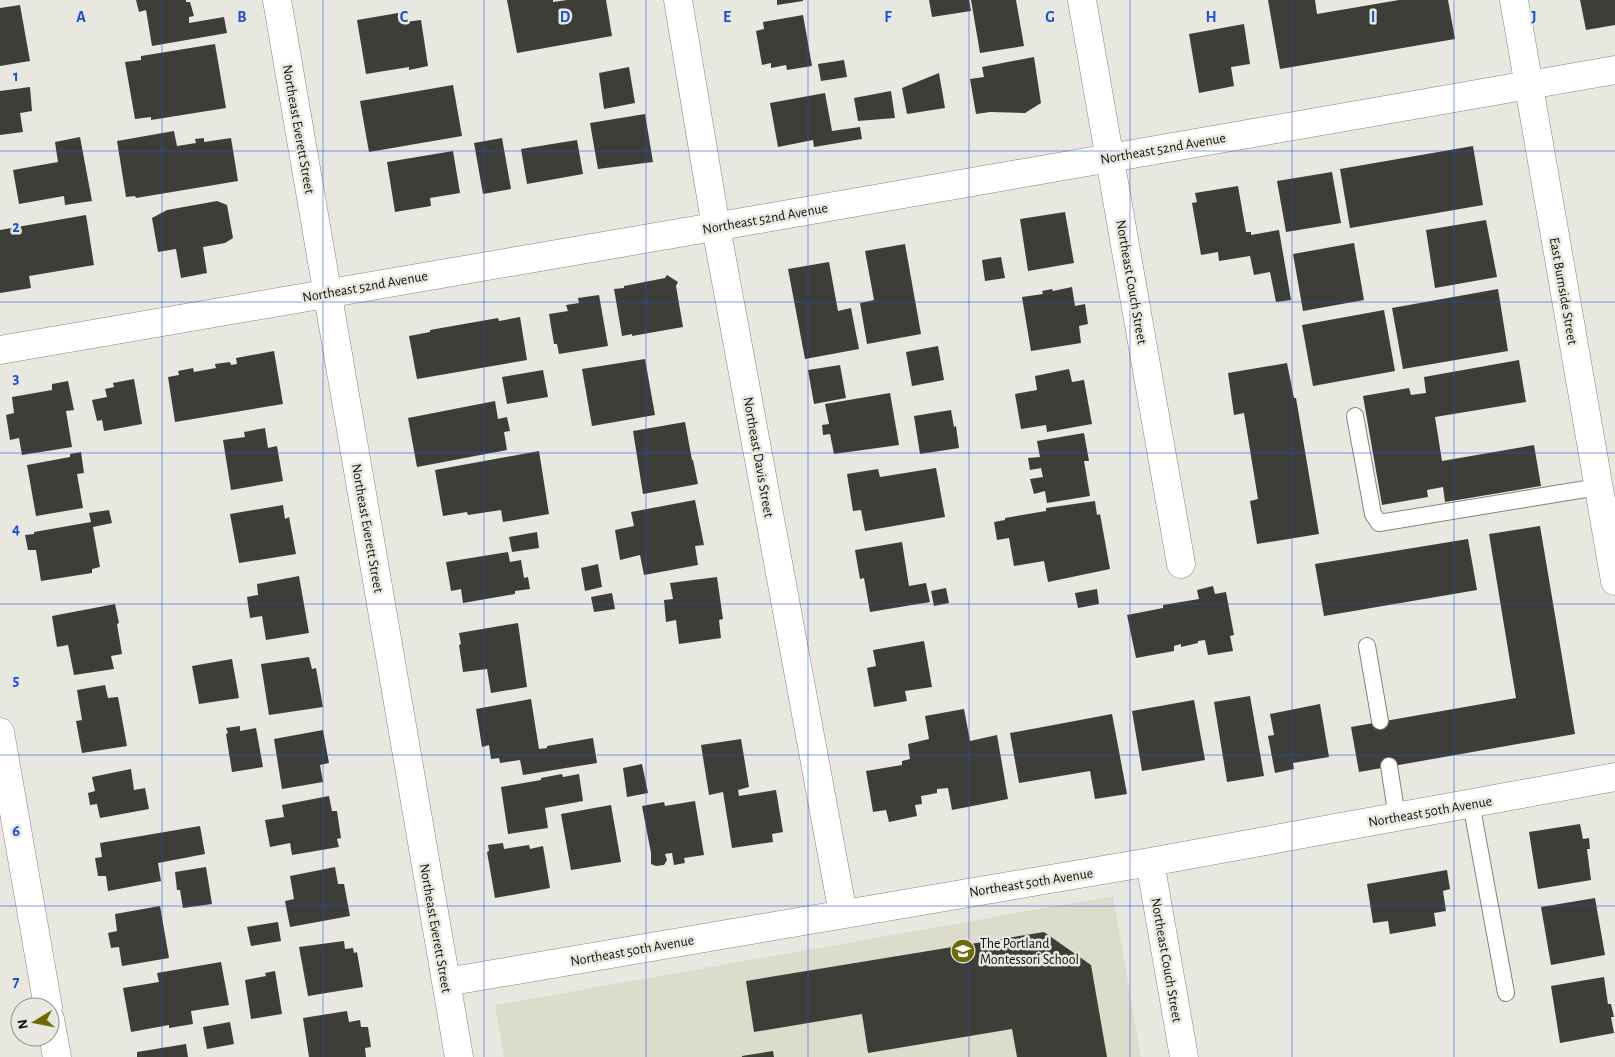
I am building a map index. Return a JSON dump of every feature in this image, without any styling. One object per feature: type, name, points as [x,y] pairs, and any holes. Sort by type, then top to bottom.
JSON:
[{"type":"street","name":"Northeast Everett Street","points":[[277,0],[459,1057]]},
{"type":"street","name":"Northeast Davis Street","points":[[678,0],[716,226],[843,914]]},
{"type":"street","name":"Northeast Couch Street","points":[[1082,0],[1181,564]]},
{"type":"street","name":"East Burnside Street","points":[[1514,0],[1598,487],[1610,525],[1615,581]]},
{"type":"street","name":"Northeast 52nd Avenue","points":[[0,350],[1615,70]]},
{"type":"street","points":[[0,732],[46,997]]},
{"type":"street","name":"Northeast 50th Avenue","points":[[446,982],[1150,862],[1615,777]]},
{"type":"street","name":"Northeast Couch Street","points":[[1150,862],[1184,1057]]},
{"type":"lane","points":[[1355,416],[1373,514],[1380,523],[1598,487]]},
{"type":"lane","points":[[1367,646],[1380,721]]},
{"type":"lane","points":[[1389,766],[1397,817]]},
{"type":"lane","points":[[1471,804],[1506,993]]},
{"type":"shaded area","name":"The Portland Montessori School","points":[[1113,896],[1141,1057],[504,1057],[495,1005]]},
{"type":"building","points":[[136,0],[186,0],[186,2],[190,2],[194,16],[189,17],[189,23],[224,17],[227,33],[152,46],[146,10],[139,12]]},
{"type":"building","points":[[507,0],[553,0],[553,2],[606,0],[612,36],[517,53]]},
{"type":"building","points":[[777,0],[803,0],[803,1],[777,5]]},
{"type":"building","points":[[929,0],[969,0],[971,11],[932,17]]},
{"type":"building","points":[[971,0],[1016,0],[1024,46],[980,53]]},
{"type":"building","points":[[1268,0],[1315,0],[1317,14],[1399,0],[1448,0],[1455,39],[1280,69]]},
{"type":"building","points":[[1580,0],[1615,0],[1615,25],[1586,30]]},
{"type":"building","points":[[20,5],[30,61],[0,66],[0,8]]},
{"type":"building","points":[[404,12],[405,22],[421,20],[428,66],[409,70],[409,67],[366,74],[357,20]]},
{"type":"building","points":[[803,15],[812,66],[787,70],[786,65],[771,68],[771,63],[762,65],[756,31],[764,29],[763,22]]},
{"type":"building","points":[[1244,24],[1250,64],[1231,67],[1234,86],[1199,93],[1189,34]]},
{"type":"building","points":[[215,44],[226,108],[151,120],[151,117],[135,119],[125,62],[141,60],[141,56]]},
{"type":"building","points":[[1034,57],[1041,103],[1025,113],[990,112],[976,114],[970,79],[984,77],[982,67]]},
{"type":"building","points":[[844,60],[847,77],[821,81],[818,64]]},
{"type":"building","points":[[629,67],[635,103],[604,109],[599,73]]},
{"type":"building","points":[[939,73],[945,108],[907,114],[902,88]]},
{"type":"building","points":[[453,85],[462,136],[369,152],[360,101]]},
{"type":"building","points":[[30,87],[32,111],[20,113],[23,132],[0,135],[0,91]]},
{"type":"building","points":[[891,91],[895,118],[858,121],[854,98]]},
{"type":"building","points":[[825,93],[832,131],[860,127],[862,139],[814,147],[813,140],[778,147],[770,103]]},
{"type":"building","points":[[645,114],[653,162],[598,169],[590,123]]},
{"type":"building","points":[[174,131],[177,146],[196,143],[195,139],[204,138],[204,142],[231,138],[238,181],[136,198],[135,196],[126,197],[117,141]]},
{"type":"building","points":[[80,137],[92,201],[65,205],[64,196],[19,204],[13,170],[58,162],[55,142]]},
{"type":"building","points":[[502,138],[511,189],[483,194],[474,143]]},
{"type":"building","points":[[577,140],[583,174],[527,184],[521,149]]},
{"type":"building","points":[[1473,146],[1483,205],[1350,228],[1340,169]]},
{"type":"building","points":[[453,151],[460,193],[430,198],[431,206],[395,212],[387,162]]},
{"type":"building","points":[[1332,172],[1341,223],[1286,232],[1277,181]]},
{"type":"building","points":[[1238,186],[1246,232],[1251,232],[1251,235],[1279,230],[1291,300],[1276,302],[1270,272],[1254,275],[1250,256],[1219,261],[1218,252],[1201,255],[1192,203],[1197,202],[1195,193]]},
{"type":"building","points":[[217,201],[227,205],[233,238],[225,243],[203,247],[207,273],[181,278],[176,249],[158,252],[152,218],[167,210]]},
{"type":"building","points":[[1065,212],[1074,263],[1028,271],[1020,219]]},
{"type":"building","points":[[86,215],[94,265],[29,276],[31,288],[0,293],[0,230]]},
{"type":"building","points":[[1486,220],[1497,277],[1435,288],[1426,230]]},
{"type":"building","points":[[1354,243],[1364,300],[1303,311],[1293,254]]},
{"type":"building","points":[[905,244],[921,334],[867,344],[860,303],[874,300],[865,251]]},
{"type":"building","points":[[1001,257],[1005,278],[985,281],[982,260]]},
{"type":"building","points":[[829,262],[838,311],[851,308],[859,349],[805,359],[788,269]]},
{"type":"building","points":[[667,275],[678,282],[676,286],[683,327],[622,336],[614,289],[665,278]]},
{"type":"building","points":[[1072,287],[1075,306],[1085,304],[1088,324],[1079,326],[1081,343],[1031,351],[1022,297],[1043,294],[1042,291],[1052,289],[1053,291]]},
{"type":"building","points":[[1498,289],[1508,351],[1403,369],[1392,308]]},
{"type":"building","points":[[599,295],[608,346],[559,354],[557,344],[554,344],[549,314],[568,311],[566,305],[579,303],[578,298]]},
{"type":"building","points":[[1384,310],[1395,371],[1313,386],[1302,325]]},
{"type":"building","points":[[520,317],[527,360],[417,379],[409,336],[430,332],[430,330],[498,318],[499,321]]},
{"type":"building","points":[[938,346],[944,380],[912,386],[906,352]]},
{"type":"building","points":[[274,351],[283,404],[175,422],[168,377],[179,375],[178,371],[193,368],[194,372],[216,368],[215,364],[230,362],[231,365],[237,364],[236,358]]},
{"type":"building","points":[[645,359],[655,415],[592,426],[582,369]]},
{"type":"building","points":[[1519,360],[1526,402],[1435,417],[1442,461],[1534,445],[1541,486],[1445,502],[1443,487],[1427,490],[1428,497],[1382,505],[1363,396],[1409,388],[1411,395],[1426,393],[1424,377]]},
{"type":"building","points":[[1287,363],[1294,398],[1296,398],[1319,534],[1257,544],[1250,501],[1258,499],[1244,413],[1234,415],[1228,373]]},
{"type":"building","points":[[840,365],[846,398],[814,404],[808,370]]},
{"type":"building","points":[[1069,369],[1072,382],[1084,380],[1092,424],[1047,432],[1046,425],[1021,429],[1015,394],[1037,390],[1035,376]]},
{"type":"building","points":[[543,370],[548,397],[507,404],[502,377]]},
{"type":"building","points":[[134,379],[142,424],[104,431],[102,420],[97,421],[92,400],[107,397],[105,389],[114,387],[113,383]]},
{"type":"building","points":[[68,381],[74,410],[66,411],[72,447],[22,455],[19,438],[10,440],[6,415],[14,413],[12,397],[52,390],[52,384]]},
{"type":"building","points":[[890,393],[899,445],[834,454],[830,434],[823,435],[822,425],[829,424],[825,404]]},
{"type":"building","points":[[495,401],[498,419],[507,417],[510,431],[504,432],[507,450],[417,467],[408,418]]},
{"type":"building","points":[[951,410],[954,427],[956,426],[959,448],[920,454],[914,416]]},
{"type":"building","points":[[685,422],[698,484],[643,494],[633,431]]},
{"type":"building","points":[[265,428],[268,448],[277,446],[283,481],[231,490],[223,440],[245,437],[244,432]]},
{"type":"building","points":[[1084,433],[1089,461],[1084,461],[1090,496],[1047,503],[1045,491],[1034,494],[1030,479],[1043,477],[1041,468],[1030,470],[1028,458],[1040,457],[1037,441]]},
{"type":"building","points":[[539,451],[549,514],[503,522],[501,510],[468,515],[467,512],[443,516],[435,470]]},
{"type":"building","points":[[81,452],[84,473],[77,474],[83,508],[36,516],[27,465],[70,457],[70,454]]},
{"type":"building","points":[[936,468],[945,517],[865,531],[861,510],[853,511],[847,474],[878,469],[880,477]]},
{"type":"building","points":[[695,500],[704,545],[695,546],[698,565],[644,575],[640,555],[620,560],[615,530],[634,526],[631,512]]},
{"type":"building","points":[[1095,501],[1097,515],[1100,514],[1110,569],[1048,582],[1044,561],[1014,566],[1009,538],[997,540],[994,522],[1005,520],[1005,518],[1046,511],[1046,508]]},
{"type":"building","points":[[283,505],[285,519],[289,517],[296,554],[239,563],[230,514]]},
{"type":"building","points":[[109,510],[112,523],[93,527],[100,567],[92,569],[92,573],[41,581],[36,550],[28,550],[25,535],[91,522],[89,513]]},
{"type":"building","points":[[1540,526],[1575,734],[1359,772],[1351,727],[1516,698],[1489,534]]},
{"type":"building","points":[[537,532],[539,548],[512,552],[509,537]]},
{"type":"building","points":[[1468,539],[1477,590],[1324,616],[1315,564]]},
{"type":"building","points":[[902,542],[909,586],[926,583],[930,602],[870,612],[864,578],[860,579],[855,550]]},
{"type":"building","points":[[508,552],[510,562],[521,560],[524,578],[528,577],[530,589],[515,591],[515,594],[463,603],[461,589],[451,591],[446,562]]},
{"type":"building","points":[[598,564],[602,587],[585,591],[581,568]]},
{"type":"building","points":[[299,576],[309,633],[266,640],[262,616],[250,618],[247,597],[258,595],[257,584]]},
{"type":"building","points":[[717,577],[723,619],[719,620],[721,638],[679,644],[676,620],[666,622],[664,600],[673,599],[670,583]]},
{"type":"building","points":[[1213,586],[1215,594],[1226,592],[1234,635],[1230,636],[1233,651],[1208,655],[1205,640],[1181,647],[1181,644],[1174,646],[1174,651],[1136,658],[1127,615],[1163,608],[1163,605],[1199,599],[1197,590]]},
{"type":"building","points":[[946,588],[949,603],[934,606],[931,591]]},
{"type":"building","points":[[1097,589],[1099,604],[1078,608],[1075,593]]},
{"type":"building","points":[[612,593],[615,609],[594,612],[591,597]]},
{"type":"building","points":[[115,604],[122,654],[111,656],[114,669],[74,675],[68,645],[57,647],[52,616]]},
{"type":"building","points":[[518,623],[527,687],[491,693],[487,669],[463,672],[459,633]]},
{"type":"building","points":[[924,641],[932,687],[905,691],[907,701],[874,707],[867,668],[876,666],[873,650]]},
{"type":"building","points":[[309,657],[312,669],[316,668],[323,707],[269,715],[261,664]]},
{"type":"building","points":[[232,659],[239,698],[199,704],[192,666]]},
{"type":"building","points":[[105,685],[108,698],[118,697],[127,746],[82,753],[76,721],[82,720],[77,690]]},
{"type":"building","points":[[1250,696],[1264,776],[1227,782],[1214,702]]},
{"type":"building","points":[[531,699],[539,749],[593,738],[597,763],[523,775],[520,760],[500,763],[499,758],[491,759],[489,745],[482,747],[476,709]]},
{"type":"building","points":[[1194,700],[1205,760],[1142,771],[1132,711]]},
{"type":"building","points":[[1320,704],[1329,757],[1293,763],[1294,769],[1275,773],[1268,736],[1274,735],[1270,714]]},
{"type":"building","points":[[964,709],[970,741],[997,735],[1008,799],[952,810],[948,788],[937,789],[937,793],[921,796],[922,804],[915,805],[917,816],[889,822],[886,810],[873,812],[866,771],[902,765],[902,761],[910,759],[908,744],[929,739],[925,716]]},
{"type":"building","points":[[1112,714],[1127,794],[1095,799],[1090,771],[1019,783],[1010,733]]},
{"type":"building","points":[[240,726],[240,731],[256,728],[263,767],[232,772],[226,728]]},
{"type":"building","points":[[323,730],[329,763],[320,765],[323,782],[282,789],[274,739]]},
{"type":"building","points":[[741,739],[749,787],[738,790],[739,796],[776,790],[783,832],[772,834],[773,842],[732,848],[723,792],[709,795],[701,745]]},
{"type":"building","points":[[642,764],[648,793],[627,797],[623,768]]},
{"type":"building","points":[[131,769],[134,790],[145,788],[149,809],[100,818],[97,804],[90,805],[88,793],[95,791],[92,777]]},
{"type":"building","points":[[562,774],[563,777],[579,774],[583,801],[545,808],[548,828],[508,834],[501,787]]},
{"type":"building","points":[[329,796],[332,811],[337,811],[341,838],[337,839],[339,847],[292,855],[290,843],[270,847],[265,820],[284,817],[282,805]]},
{"type":"building","points":[[695,801],[704,855],[684,858],[685,863],[674,865],[672,853],[665,854],[667,860],[664,865],[656,866],[651,864],[651,853],[642,806],[664,802],[665,806]]},
{"type":"building","points":[[611,805],[621,862],[571,870],[561,814]]},
{"type":"building","points":[[1580,824],[1583,839],[1589,838],[1590,849],[1587,849],[1591,880],[1538,889],[1529,832]]},
{"type":"building","points":[[200,826],[205,854],[158,863],[161,881],[108,891],[106,876],[98,876],[95,858],[102,857],[100,843]]},
{"type":"building","points":[[503,843],[504,849],[529,845],[530,849],[543,846],[550,888],[495,898],[487,852],[489,851],[488,845]]},
{"type":"building","points":[[206,867],[212,904],[183,908],[180,890],[177,890],[175,872]]},
{"type":"building","points":[[335,867],[338,884],[344,884],[350,916],[290,927],[285,901],[294,899],[290,876]]},
{"type":"building","points":[[1447,870],[1450,889],[1443,891],[1446,911],[1434,913],[1436,926],[1390,934],[1388,921],[1373,923],[1367,884]]},
{"type":"building","points":[[1595,898],[1605,955],[1551,965],[1541,907]]},
{"type":"building","points":[[160,906],[169,958],[122,966],[119,947],[111,948],[108,933],[117,931],[115,914]]},
{"type":"building","points":[[278,922],[281,941],[251,946],[247,927]]},
{"type":"building","points":[[1044,932],[1091,965],[1107,1057],[1017,1057],[1012,1029],[868,1053],[862,1014],[754,1032],[746,981]]},
{"type":"building","points":[[344,941],[345,949],[353,948],[354,953],[357,952],[363,987],[308,996],[299,947]]},
{"type":"building","points":[[221,962],[229,1005],[191,1011],[193,1024],[169,1028],[169,1025],[131,1032],[123,988],[159,982],[157,973]]},
{"type":"building","points":[[275,971],[282,1014],[251,1019],[245,980],[266,976],[265,973]]},
{"type":"building","points":[[1604,977],[1608,1004],[1611,1004],[1614,1017],[1611,1017],[1614,1033],[1560,1043],[1551,986]]},
{"type":"building","points":[[347,1011],[349,1022],[360,1020],[361,1027],[368,1027],[371,1047],[365,1048],[366,1057],[309,1057],[303,1018]]},
{"type":"building","points":[[230,1022],[234,1044],[207,1049],[203,1027]]},
{"type":"building","points":[[186,1044],[188,1057],[137,1057],[137,1052]]},
{"type":"building","points":[[773,1051],[774,1057],[742,1057],[742,1056]]},
{"type":"place","name":"The Portland Montessori School","points":[[963,951]]}]
